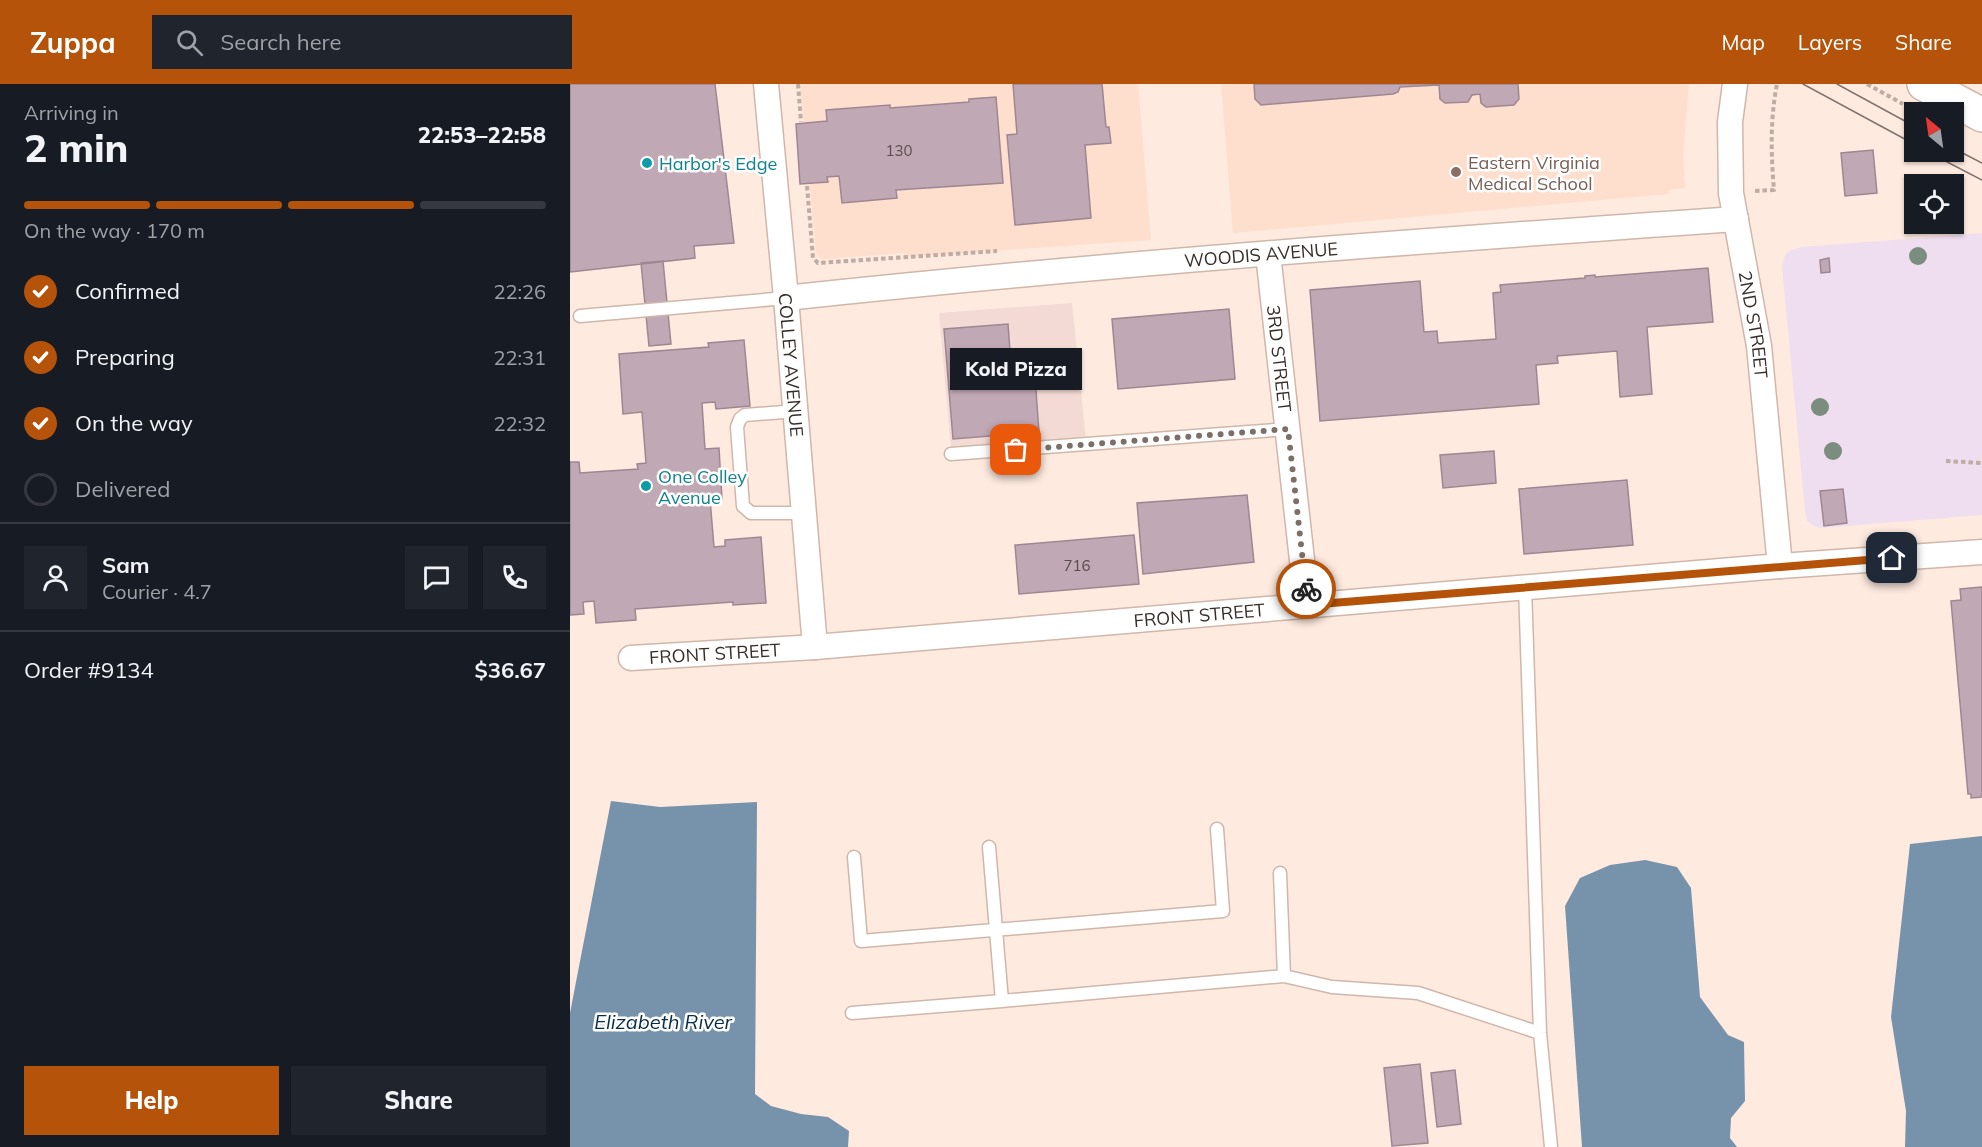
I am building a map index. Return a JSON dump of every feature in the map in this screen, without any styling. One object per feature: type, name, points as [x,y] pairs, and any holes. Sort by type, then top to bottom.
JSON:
[{"type":"main road","points":[[1916,95],[1982,115]]},
{"type":"street","name":"COLLEY AVENUE","points":[[766,84],[815,647]]},
{"type":"street","name":"2ND STREET","points":[[1735,84],[1730,144],[1731,193],[1760,358],[1780,566]]},
{"type":"street","name":"WOODIS AVENUE","points":[[786,298],[924,283],[1268,254],[1736,219]]},
{"type":"street","name":"3RD STREET","points":[[1268,254],[1307,605]]},
{"type":"street","name":"FRONT STREET","points":[[631,658],[815,647],[1780,566],[1982,552]]},
{"type":"lane","points":[[580,316],[786,298]]},
{"type":"lane","points":[[796,411],[745,415],[740,419],[737,427],[742,495],[743,506],[751,513],[804,513]]},
{"type":"lane","points":[[951,454],[1288,429]]},
{"type":"lane","points":[[1525,587],[1540,1033],[1551,1147]]},
{"type":"lane","points":[[854,857],[861,941],[1223,911],[1217,829]]},
{"type":"lane","points":[[989,847],[1002,1001]]},
{"type":"lane","points":[[1280,873],[1284,976]]},
{"type":"lane","points":[[852,1013],[1284,976],[1332,987],[1418,993],[1540,1033]]},
{"type":"path","points":[[798,84],[801,122]]},
{"type":"path","points":[[1774,190],[1771,150],[1772,119],[1777,84]]},
{"type":"path","points":[[1867,84],[1916,95]]},
{"type":"path","points":[[807,186],[813,258],[818,263]]},
{"type":"path","points":[[1946,461],[1982,463]]},
{"type":"shaded area","points":[[800,84],[1138,84],[1151,240],[905,257],[905,253],[824,259],[818,257]]},
{"type":"shaded area","name":"Eastern Virginia Medical School","points":[[1221,84],[1689,84],[1683,155],[1685,188],[1669,190],[1668,194],[1233,233]]},
{"type":"shaded area","points":[[1982,233],[1982,515],[1822,528],[1814,526],[1807,521],[1805,511],[1782,267],[1785,255],[1791,250],[1802,247]]},
{"type":"shaded area","points":[[1072,303],[1086,440],[951,449],[939,313]]},
{"type":"water","name":"Elizabeth River","points":[[611,801],[660,807],[757,802],[755,1094],[771,1106],[801,1114],[828,1117],[849,1131],[848,1147],[570,1147],[570,1013]]},
{"type":"water","points":[[1982,836],[1982,1147],[1905,1147],[1906,1111],[1891,1017],[1910,844]]},
{"type":"water","points":[[1645,860],[1677,867],[1691,888],[1700,997],[1728,1035],[1744,1042],[1745,1101],[1731,1118],[1730,1138],[1737,1147],[1582,1147],[1565,906],[1580,878],[1610,865]]},
{"type":"building","name":"Harbor's Edge","points":[[570,84],[715,84],[734,243],[694,246],[695,258],[570,272]]},
{"type":"building","points":[[1013,84],[1102,84],[1106,127],[1109,127],[1111,143],[1085,145],[1091,218],[1015,225],[1007,135],[1017,134]]},
{"type":"building","points":[[1254,84],[1518,84],[1519,99],[1514,105],[1486,107],[1481,103],[1480,94],[1472,95],[1468,102],[1445,103],[1440,99],[1439,85],[1400,87],[1398,92],[1393,94],[1261,105],[1255,99]]},
{"type":"building","points":[[996,97],[1003,183],[896,190],[897,198],[842,203],[839,176],[827,177],[828,182],[800,184],[796,124],[827,121],[826,110],[969,102],[969,99]]},
{"type":"building","points":[[1873,150],[1877,193],[1845,196],[1841,153]]},
{"type":"building","points":[[1829,258],[1830,272],[1821,273],[1820,260]]},
{"type":"building","points":[[663,261],[671,344],[649,346],[641,263]]},
{"type":"building","points":[[1708,268],[1713,322],[1647,327],[1652,394],[1620,397],[1617,351],[1557,356],[1558,363],[1536,365],[1539,404],[1320,421],[1310,290],[1420,281],[1424,332],[1437,331],[1438,343],[1496,339],[1493,293],[1501,292],[1500,285],[1585,278],[1585,276],[1595,275],[1595,277]]},
{"type":"building","points":[[1229,309],[1235,379],[1118,389],[1112,319]]},
{"type":"building","points":[[1008,324],[1012,378],[1035,377],[1039,432],[953,439],[944,329]]},
{"type":"building","name":"One Colley Avenue","points":[[744,340],[750,406],[716,409],[715,402],[702,403],[705,449],[719,448],[722,499],[710,499],[714,547],[725,546],[725,540],[761,537],[766,603],[733,605],[733,602],[635,609],[636,620],[596,623],[594,601],[583,602],[584,614],[570,615],[570,462],[579,462],[580,473],[638,469],[637,464],[646,463],[642,412],[623,414],[619,354],[709,347],[708,343]]},
{"type":"building","points":[[1494,451],[1496,483],[1443,488],[1440,455]]},
{"type":"building","points":[[1627,480],[1633,545],[1524,554],[1519,489]]},
{"type":"building","points":[[1843,489],[1847,523],[1824,526],[1820,491]]},
{"type":"building","points":[[1247,495],[1254,562],[1143,574],[1137,503]]},
{"type":"building","points":[[1134,535],[1139,584],[1019,594],[1015,545]]},
{"type":"building","points":[[1982,587],[1982,797],[1971,798],[1971,794],[1968,794],[1951,601],[1961,600],[1960,589]]},
{"type":"building","points":[[1420,1064],[1428,1143],[1392,1146],[1384,1068]]},
{"type":"building","points":[[1455,1070],[1461,1124],[1437,1127],[1431,1073]]},
{"type":"tram line","points":[[1803,84],[1904,139]]},
{"type":"tram line","points":[[1837,84],[1904,121]]},
{"type":"tram line","points":[[1964,154],[1982,163]]},
{"type":"tram line","points":[[1947,162],[1982,180]]},
{"type":"way so far","points":[[1016,450],[1288,429],[1306,589]]},
{"type":"place","name":"Harbor's Edge","points":[[647,163]]},
{"type":"place","name":"Eastern Virginia Medical School","points":[[1456,172]]},
{"type":"place","name":"Kold Pizza","points":[[1016,450]]},
{"type":"place","name":"One Colley Avenue","points":[[646,486]]},
{"type":"route","points":[[1306,589],[1307,605],[1892,558]]}]
